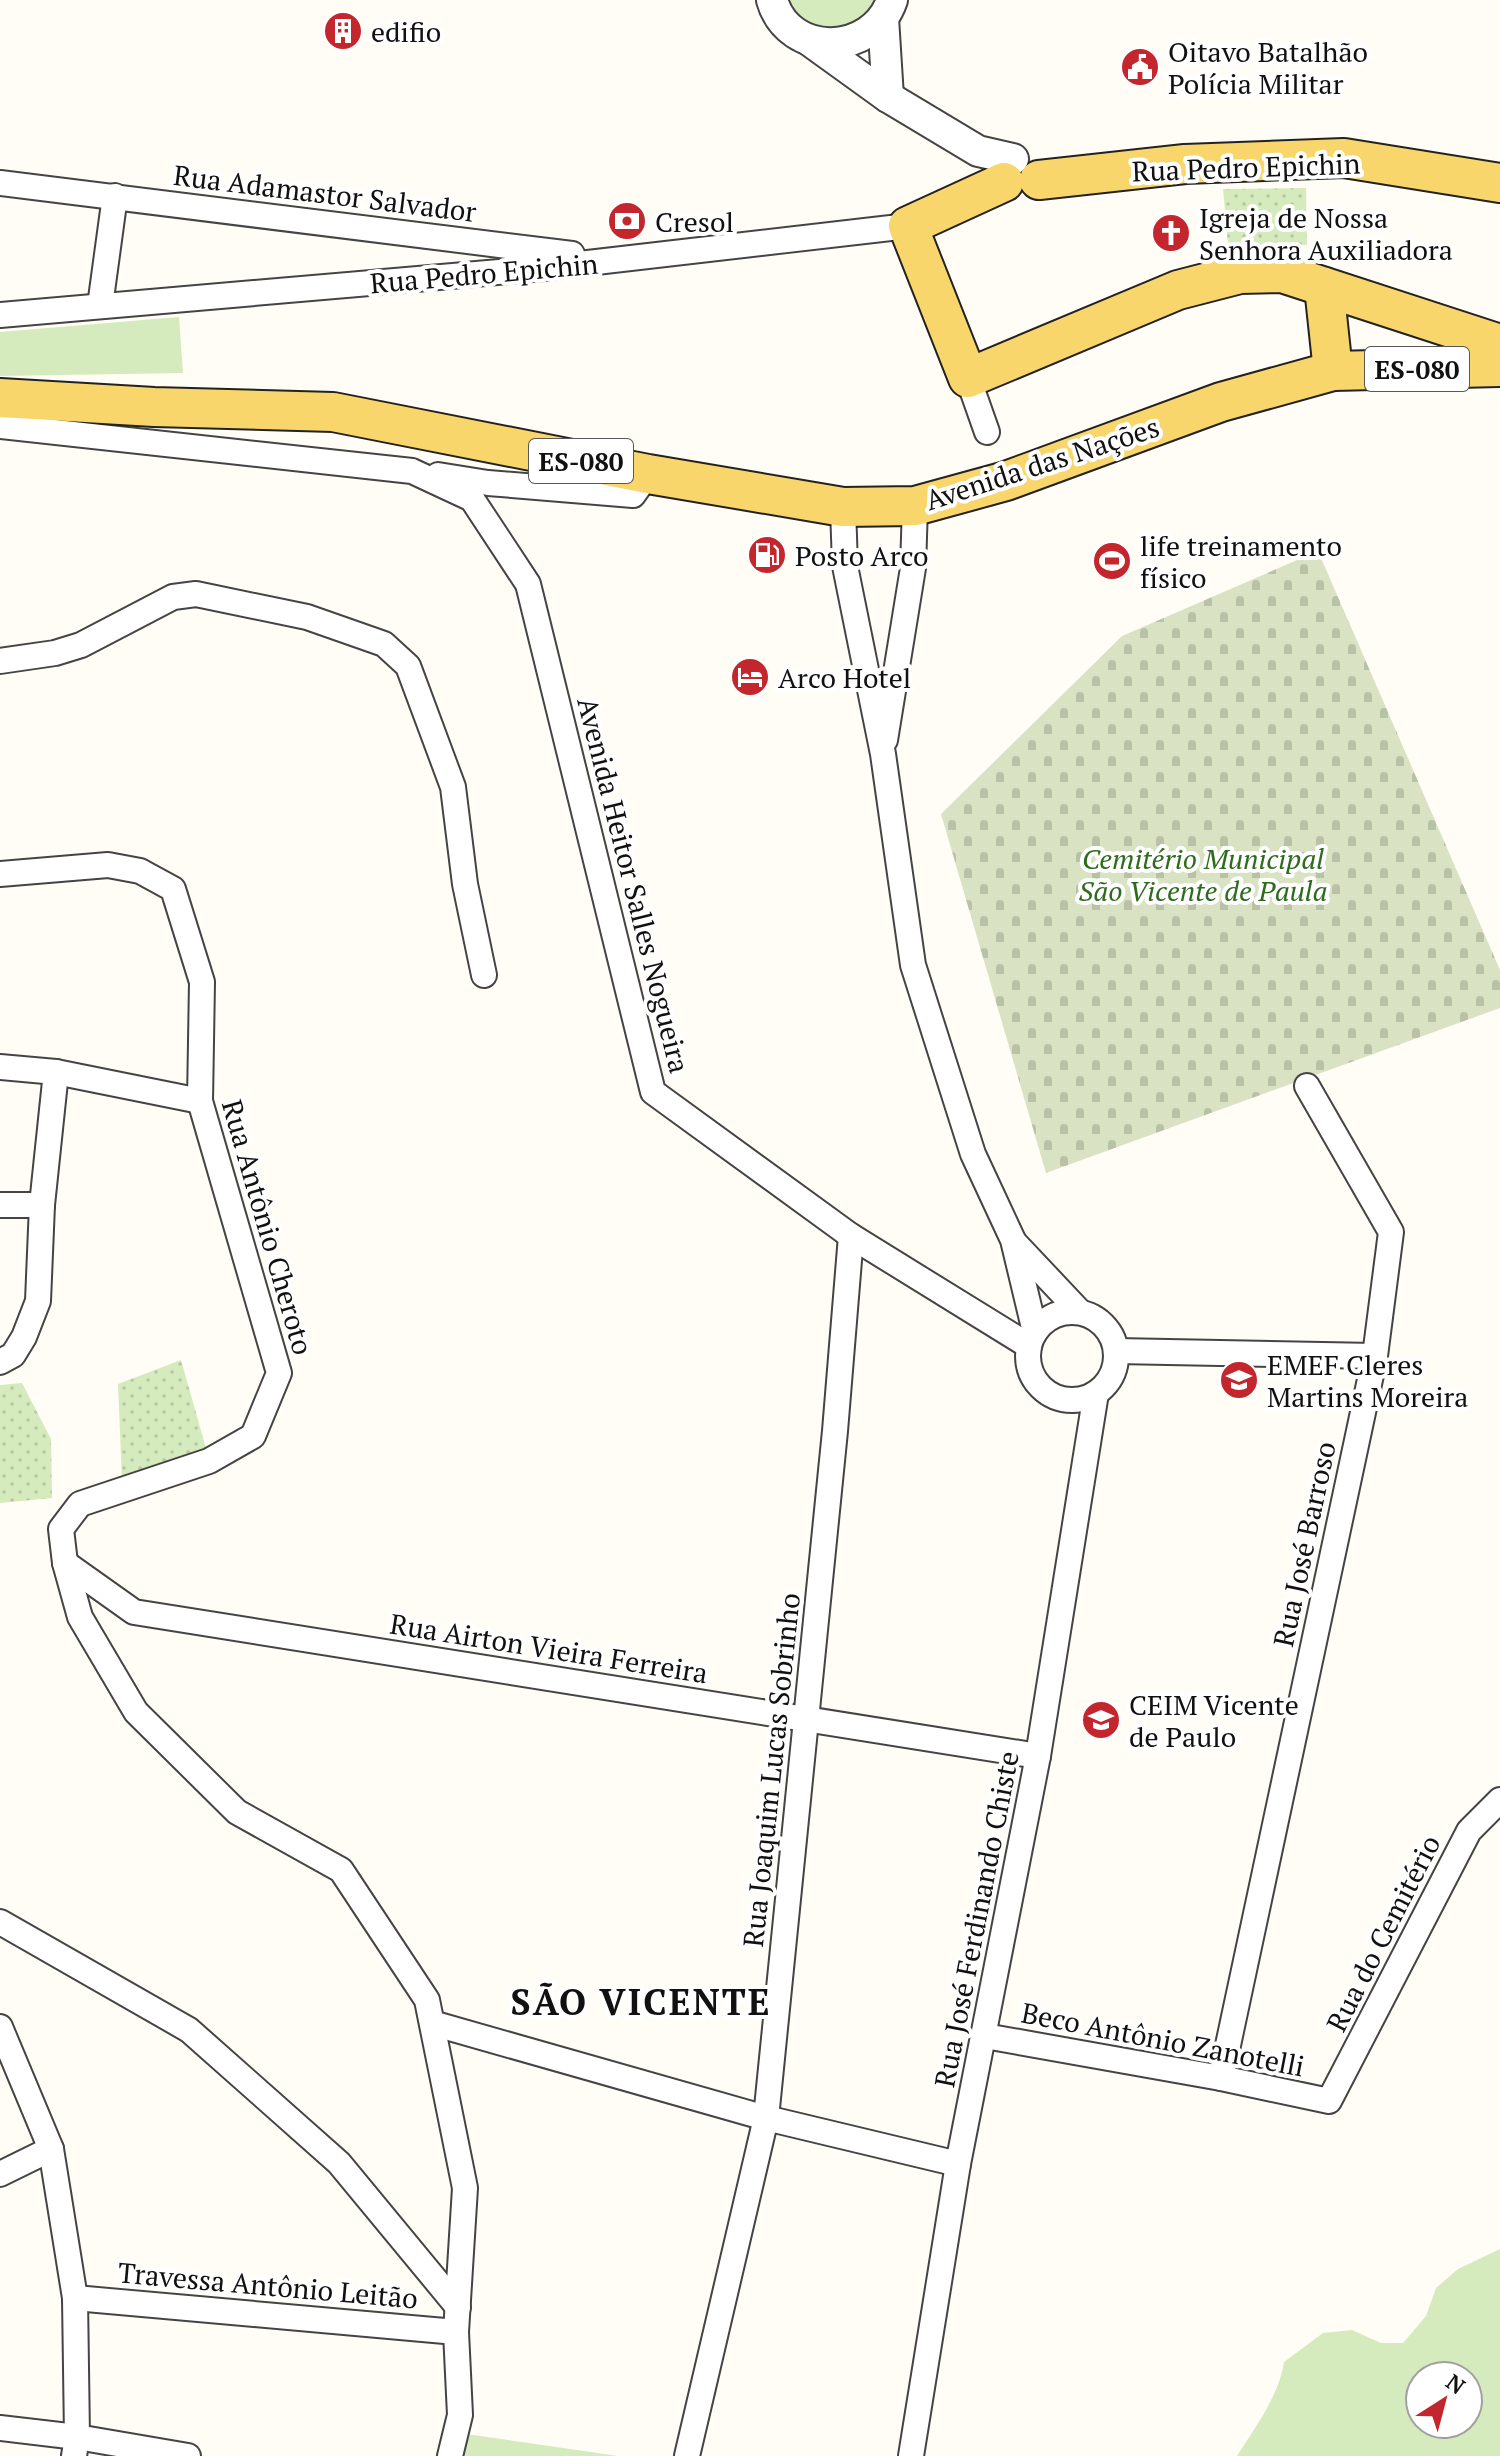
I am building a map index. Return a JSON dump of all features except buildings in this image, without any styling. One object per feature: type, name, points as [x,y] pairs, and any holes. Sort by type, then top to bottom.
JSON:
[{"type":"main road","name":"Rua Pedro Epichin","points":[[908,226],[962,203],[1010,174],[1344,158],[1500,183]]},
{"type":"main road","points":[[908,226],[968,378],[1178,290],[1240,274],[1282,273],[1500,344]]},
{"type":"main road","points":[[1324,287],[1333,371]]},
{"type":"main road","name":"Avenida das Nações","points":[[0,398],[154,407],[333,412],[648,474],[843,507],[915,506],[1006,481],[1221,402],[1333,371],[1500,367]]},
{"type":"main road","name":"Avenida das Nações","points":[[0,414],[154,407]]},
{"type":"street","points":[[748,0],[777,10],[809,40],[888,97],[1010,174]]},
{"type":"street","points":[[809,40],[825,44],[850,41],[872,31],[890,6]]},
{"type":"street","points":[[888,97],[890,6]]},
{"type":"street","name":"Rua Adamastor Salvador","points":[[0,183],[115,196],[543,260]]},
{"type":"street","points":[[100,306],[115,196]]},
{"type":"street","name":"Rua Pedro Epichin","points":[[0,315],[543,260],[642,257],[908,226]]},
{"type":"street","points":[[968,378],[987,432]]},
{"type":"street","points":[[0,426],[412,471],[480,491],[633,495],[648,474]]},
{"type":"street","name":"Avenida Heitor Salles Nogueira","points":[[480,491],[528,584],[653,1092],[851,1236],[1032,1339]]},
{"type":"street","points":[[883,754],[913,568],[915,506]]},
{"type":"street","points":[[843,507],[845,566],[883,754],[913,965],[973,1154],[1013,1240],[1032,1339],[1031,1373],[1040,1386],[1054,1396],[1082,1399],[1096,1393],[1112,1375],[1116,1351],[1112,1336],[1103,1324],[1080,1312],[1013,1240]]},
{"type":"street","points":[[0,661],[55,653],[81,645],[173,597],[196,594],[307,617],[384,644],[408,666],[453,787],[465,884],[484,975]]},
{"type":"street","name":"Rua Antônio Cheroto","points":[[0,874],[108,865],[140,871],[173,889],[202,982],[200,1101],[279,1373],[253,1436],[209,1461],[80,1504],[61,1529],[65,1563],[80,1617],[136,1712],[237,1812],[341,1870],[427,2000],[465,2188],[456,2332],[460,2415],[450,2456]]},
{"type":"street","points":[[0,1067],[56,1072],[200,1101]]},
{"type":"street","points":[[6,1359],[24,1337],[38,1301],[42,1205],[56,1072]]},
{"type":"street","name":"Rua José Barroso","points":[[1221,2078],[1375,1356],[1391,1232],[1307,1086]]},
{"type":"street","points":[[0,1205],[42,1205]]},
{"type":"street","name":"Rua Joaquim Lucas Sobrinho","points":[[688,2451],[766,2118],[835,1431],[851,1236]]},
{"type":"street","points":[[1032,1339],[1055,1314],[1080,1312]]},
{"type":"street","points":[[1116,1351],[1375,1356]]},
{"type":"street","name":"Rua José Ferdinando Chiste","points":[[911,2456],[958,2164],[1038,1756],[1096,1393]]},
{"type":"street","name":"Rua Airton Vieira Ferreira","points":[[65,1563],[134,1612],[1038,1756]]},
{"type":"street","name":"Rua do Cemitério","points":[[1329,2101],[1469,1831],[1500,1800]]},
{"type":"street","points":[[0,1922],[189,2030],[339,2163],[458,2307]]},
{"type":"street","points":[[432,2023],[766,2118],[958,2164]]},
{"type":"street","points":[[2,2033],[51,2149],[75,2298],[76,2446]]},
{"type":"street","name":"Beco Antônio Zanotelli","points":[[985,2036],[1221,2078],[1329,2101]]},
{"type":"street","points":[[0,2174],[51,2149]]},
{"type":"street","name":"Travessa Antônio Leitão","points":[[75,2298],[456,2332]]},
{"type":"street","points":[[0,2428],[76,2446],[188,2456]]},
{"type":"green space","points":[[784,0],[876,0],[865,19],[841,32],[801,23]]},
{"type":"green space","points":[[1306,188],[1307,245],[1228,244],[1223,189]]},
{"type":"green space","points":[[179,317],[183,373],[0,376],[0,332]]},
{"type":"green space","name":"Cemitério Municipal São Vicente de Paula","points":[[1318,551],[1500,970],[1500,1008],[1046,1173],[941,814],[1122,636]]},
{"type":"green space","points":[[181,1360],[207,1452],[122,1481],[118,1384]]},
{"type":"green space","points":[[22,1383],[51,1439],[52,1498],[0,1503],[0,1385]]},
{"type":"green space","points":[[1500,2249],[1500,2456],[1237,2456],[1272,2399],[1284,2362],[1323,2333],[1352,2330],[1381,2343],[1403,2343],[1426,2316],[1436,2288],[1458,2269]]},
{"type":"green space","points":[[466,2434],[618,2456],[458,2456]]},
{"type":"place","name":"edifio","points":[[343,31]]},
{"type":"place","name":"Oitavo Batalhão Polícia Militar","points":[[1140,67]]},
{"type":"place","name":"Cresol","points":[[627,221]]},
{"type":"place","name":"Igreja de Nossa Senhora Auxiliadora","points":[[1171,233]]},
{"type":"place","name":"Posto Arco","points":[[767,555]]},
{"type":"place","name":"life treinamento físico","points":[[1112,561]]},
{"type":"place","name":"Arco Hotel","points":[[750,677]]},
{"type":"place","name":"EMEF Cleres Martins Moreira","points":[[1239,1380]]},
{"type":"place","name":"CEIM Vicente de Paulo","points":[[1101,1720]]},
{"type":"district","name":"SÃO VICENTE","points":[[641,2001]]}]
